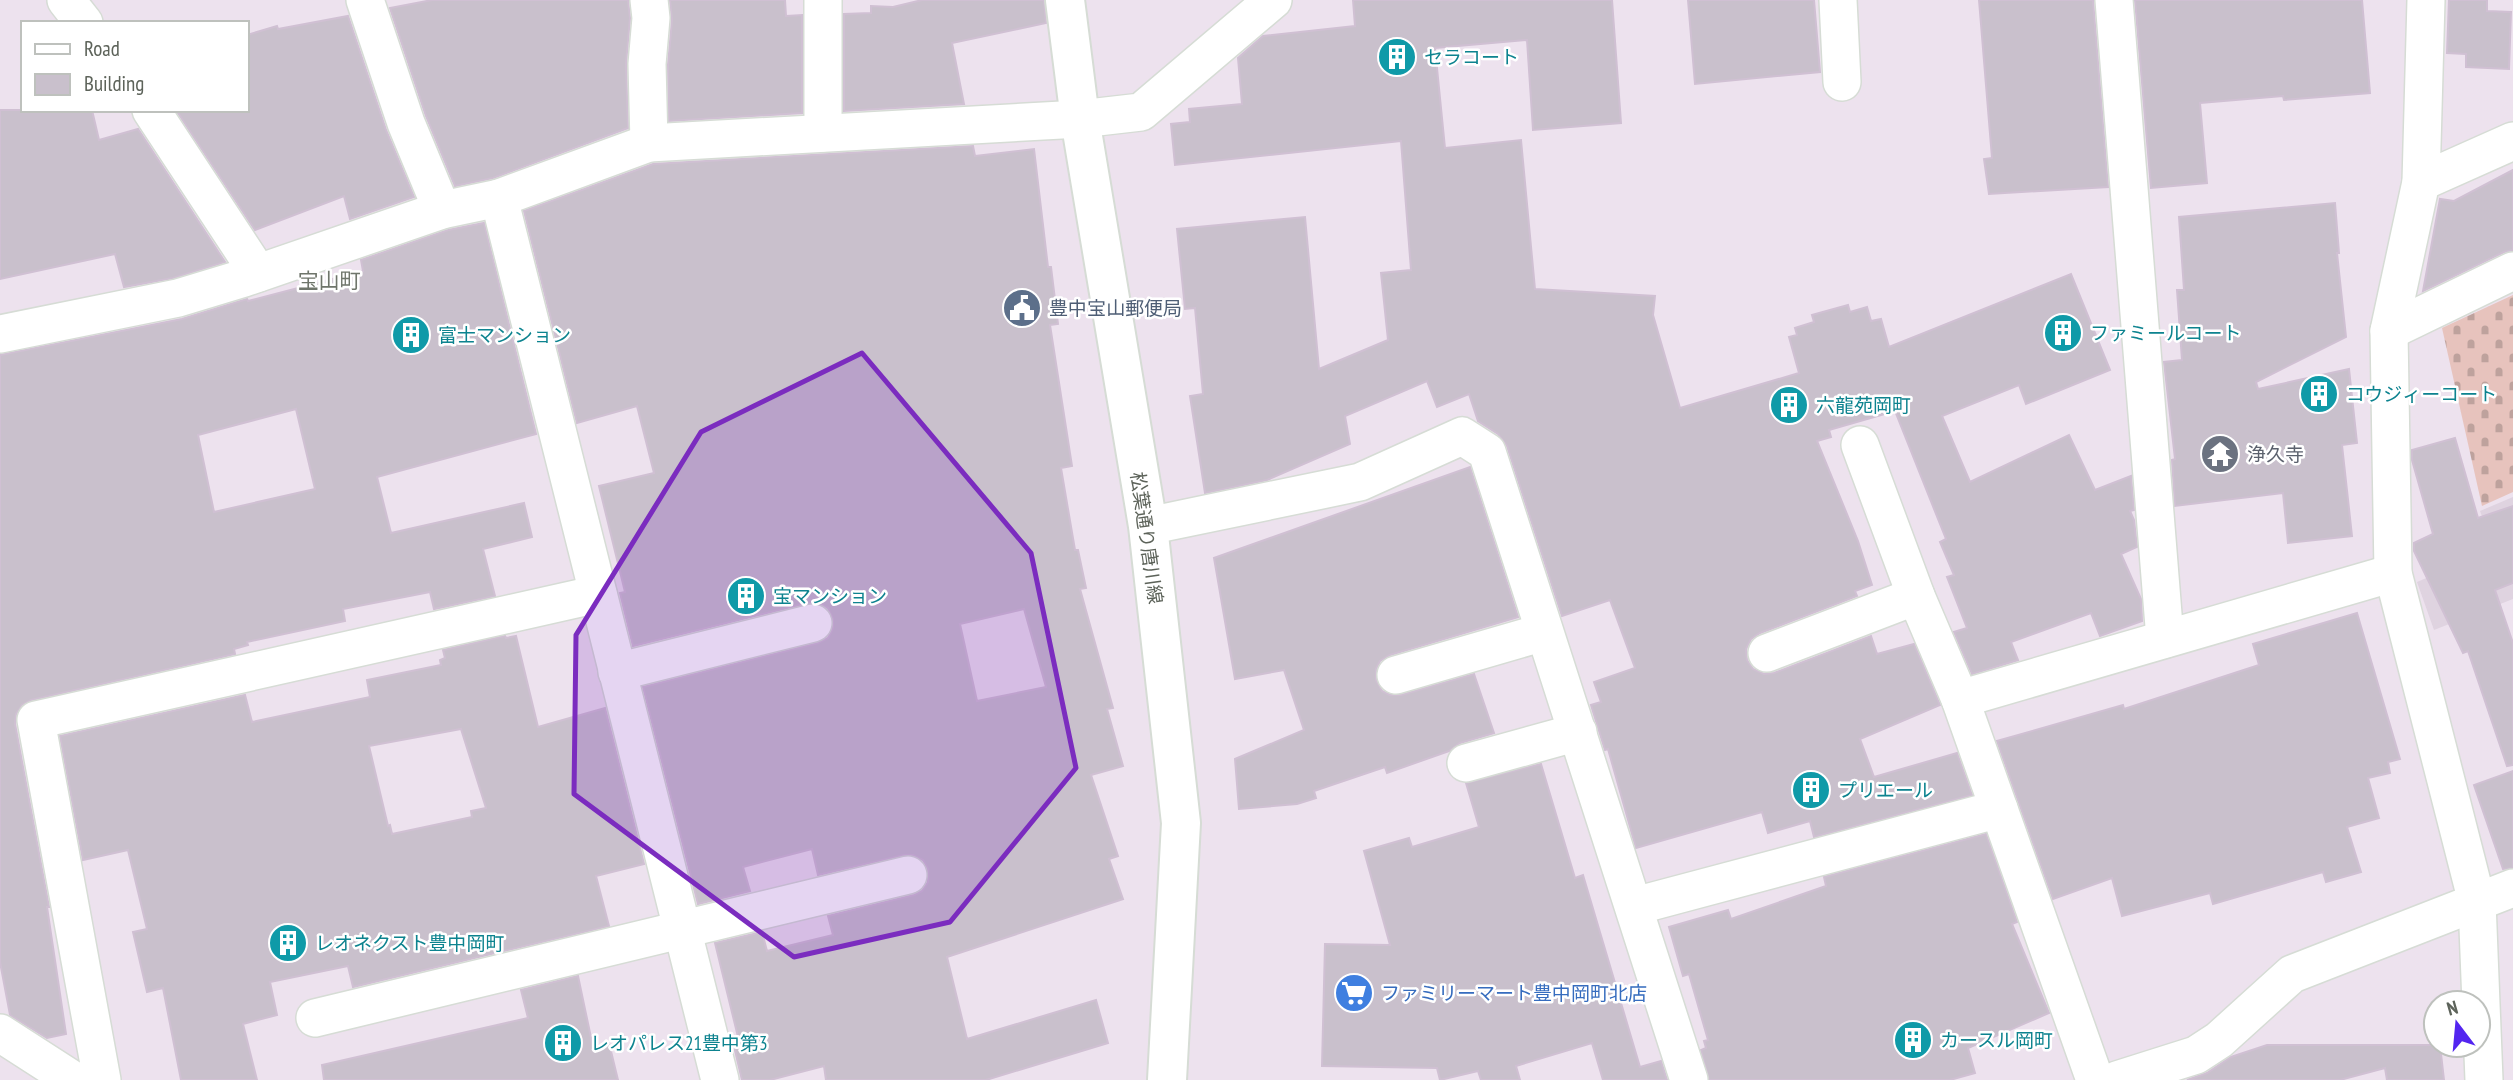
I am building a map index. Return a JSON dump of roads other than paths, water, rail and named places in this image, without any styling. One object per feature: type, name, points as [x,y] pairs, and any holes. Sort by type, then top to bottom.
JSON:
[{"type":"street","points":[[66,0],[83,21]]},
{"type":"street","points":[[365,0],[406,123],[442,210]]},
{"type":"street","points":[[649,0],[649,143]]},
{"type":"street","points":[[823,0],[823,133]]},
{"type":"street","name":"松葉通り唐川線","points":[[1065,0],[1080,119],[1148,526],[1181,822],[1167,1080]]},
{"type":"street","points":[[0,334],[178,298],[442,210],[499,198],[649,143],[1080,119],[1141,112],[1273,0]]},
{"type":"street","points":[[1838,0],[1842,82]]},
{"type":"street","points":[[2114,0],[2165,639]]},
{"type":"street","points":[[2426,0],[2421,183],[2389,331],[2393,573],[2477,902],[2484,1080]]},
{"type":"street","points":[[151,112],[258,273]]},
{"type":"street","points":[[2421,183],[2513,141]]},
{"type":"street","points":[[499,198],[720,1080]]},
{"type":"street","points":[[2389,331],[2513,271]]},
{"type":"street","points":[[1148,526],[1360,482],[1462,436],[1487,452],[1689,1080]]},
{"type":"street","points":[[1860,444],[1916,596],[1960,699],[2095,1080]]},
{"type":"street","points":[[1960,699],[2393,573]]},
{"type":"street","points":[[102,1080],[36,720],[598,594]]},
{"type":"street","points":[[1767,653],[1916,596]]},
{"type":"street","points":[[617,673],[813,623]]},
{"type":"street","points":[[1396,675],[1544,632]]},
{"type":"street","points":[[1466,763],[1577,732]]},
{"type":"street","points":[[1634,906],[1999,809]]},
{"type":"street","points":[[315,1018],[908,875]]},
{"type":"street","points":[[2118,1080],[2196,1055],[2219,1040],[2292,974],[2513,888]]},
{"type":"street","points":[[0,1032],[73,1080]]},
{"type":"place","name":"セラコート","points":[[1397,57]]},
{"type":"place","name":"豊中宝山郵便局","points":[[1022,308]]},
{"type":"place","name":"ファミールコート","points":[[2063,333]]},
{"type":"place","name":"富士マンション","points":[[411,335]]},
{"type":"place","name":"コウジィーコート","points":[[2319,394]]},
{"type":"place","name":"六龍苑岡町","points":[[1789,405]]},
{"type":"place","name":"浄久寺","points":[[2220,454]]},
{"type":"place","name":"宝マンション","points":[[746,596]]},
{"type":"place","name":"プリエール","points":[[1811,790]]},
{"type":"place","name":"レオネクスト豊中岡町","points":[[288,943]]},
{"type":"place","name":"ファミリーマート豊中岡町北店","points":[[1354,993]]},
{"type":"place","name":"カースル岡町","points":[[1913,1040]]},
{"type":"place","name":"レオパレス21豊中第3","points":[[563,1043]]},
{"type":"district","name":"宝山町","points":[[329,281]]}]
